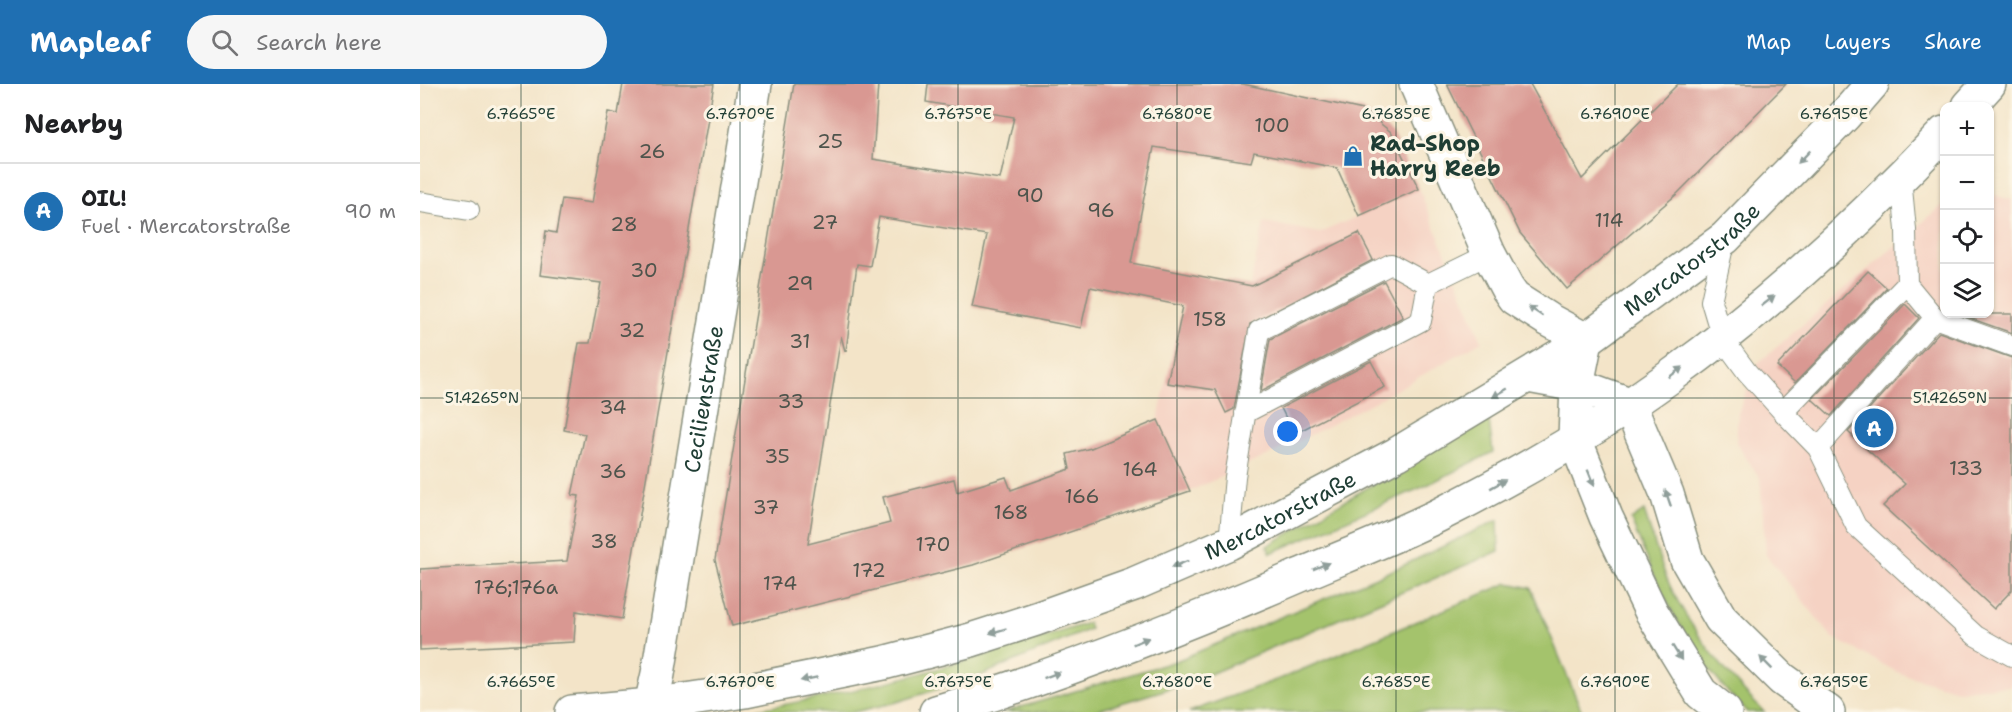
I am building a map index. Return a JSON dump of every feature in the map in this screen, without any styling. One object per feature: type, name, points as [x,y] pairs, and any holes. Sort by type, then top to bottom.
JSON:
[{"type":"main road","name":"Cecilienstraße","points":[[647,709],[661,657],[755,84]]},
{"type":"main road","points":[[1416,84],[1489,254],[1506,288],[1514,298],[1547,320],[1586,340],[1577,385],[1575,439],[1606,517],[1651,611],[1701,693],[1725,712]]},
{"type":"main road","name":"Mercatorstraße","points":[[572,712],[647,709],[803,681],[883,663],[971,640],[1036,619],[1134,584],[1229,543],[1397,454],[1586,340],[1725,238],[1845,115],[1872,84]]},
{"type":"main road","points":[[1973,102],[1989,84]]},
{"type":"main road","points":[[936,712],[1013,689],[1087,663],[1219,610],[1435,517],[1503,481],[1575,439],[1669,378],[1778,294],[1901,178],[1940,136]]},
{"type":"main road","points":[[1528,376],[1577,385],[1629,404],[1667,494],[1687,560],[1721,618],[1782,680],[1828,712]]},
{"type":"lane","points":[[1901,178],[1906,230],[1907,284],[1935,318],[2012,346]]},
{"type":"lane","points":[[420,202],[469,210]]},
{"type":"lane","points":[[1725,238],[1711,301],[1722,338],[1747,372],[1818,448],[1856,526],[1976,636],[2012,656]]},
{"type":"lane","points":[[1428,284],[1489,254]]},
{"type":"lane","points":[[1229,543],[1235,477],[1259,331],[1391,264],[1428,284]]},
{"type":"lane","points":[[1245,413],[1421,321],[1428,284]]},
{"type":"lane","points":[[1783,412],[1907,284]]},
{"type":"lane","points":[[1818,448],[1935,318]]},
{"type":"shaded area","points":[[1419,189],[1482,341],[1387,395],[1295,443],[1190,491],[1158,420],[1189,274],[1250,286],[1264,222],[1320,233]]},
{"type":"shaded area","points":[[1994,195],[2012,200],[2012,686],[1957,690],[1899,673],[1832,637],[1766,555],[1760,478],[1736,443],[1738,413],[1757,364],[1940,207],[1940,318],[1994,318]]},
{"type":"green space","points":[[1489,420],[1493,452],[1427,485],[1271,553],[1267,546],[1463,432]]},
{"type":"green space","points":[[1644,511],[1664,571],[1691,624],[1713,655],[1764,712],[1747,712],[1708,669],[1692,646],[1665,598],[1631,520]]},
{"type":"green space","points":[[1498,520],[1499,551],[1191,682],[1091,712],[1005,712],[1176,661],[1400,567]]},
{"type":"green space","points":[[1508,583],[1531,588],[1582,712],[1189,712],[1287,676]]},
{"type":"green space","points":[[1088,623],[1090,629],[982,675],[894,703],[853,712],[740,712],[829,696],[916,675]]},
{"type":"building","points":[[623,84],[714,84],[622,619],[576,611],[574,642],[420,650],[420,569],[567,561],[579,496],[572,495],[585,434],[564,430],[579,343],[590,343],[601,283],[540,275],[546,231],[556,233],[562,199],[592,203],[608,112],[618,114]]},
{"type":"building","points":[[794,84],[878,84],[873,159],[1000,179],[1014,117],[926,102],[928,84],[1243,84],[1363,110],[1391,132],[1419,189],[1359,216],[1337,168],[1254,152],[1251,162],[1154,147],[1131,263],[1252,286],[1359,233],[1373,260],[1250,324],[1234,409],[1226,413],[1215,390],[1167,383],[1183,306],[1090,287],[1081,328],[972,307],[987,235],[879,217],[870,266],[857,264],[846,351],[841,336],[808,544],[890,523],[883,497],[954,479],[957,492],[1006,477],[1011,490],[1070,469],[1067,454],[1091,448],[1158,420],[1190,491],[973,565],[732,626],[715,560]]},
{"type":"building","points":[[1447,84],[1530,84],[1582,179],[1678,84],[1786,84],[1678,193],[1567,289],[1520,233]]},
{"type":"building","points":[[1868,271],[1887,288],[1795,383],[1777,366]]},
{"type":"building","points":[[1384,281],[1403,317],[1261,391],[1270,339]]},
{"type":"building","points":[[1905,304],[1919,318],[1831,416],[1812,399]]},
{"type":"building","points":[[1994,314],[2012,314],[2012,333],[1969,318],[1994,318]]},
{"type":"building","points":[[1939,332],[2012,358],[2012,590],[1994,609],[1883,506],[1905,484],[1848,432]]},
{"type":"building","points":[[1371,361],[1385,387],[1294,434],[1281,408]]},
{"type":"place","name":"Rad-Shop Harry Reeb","points":[[1353,156]]},
{"type":"place","name":"OIL!","points":[[1874,428]]}]
